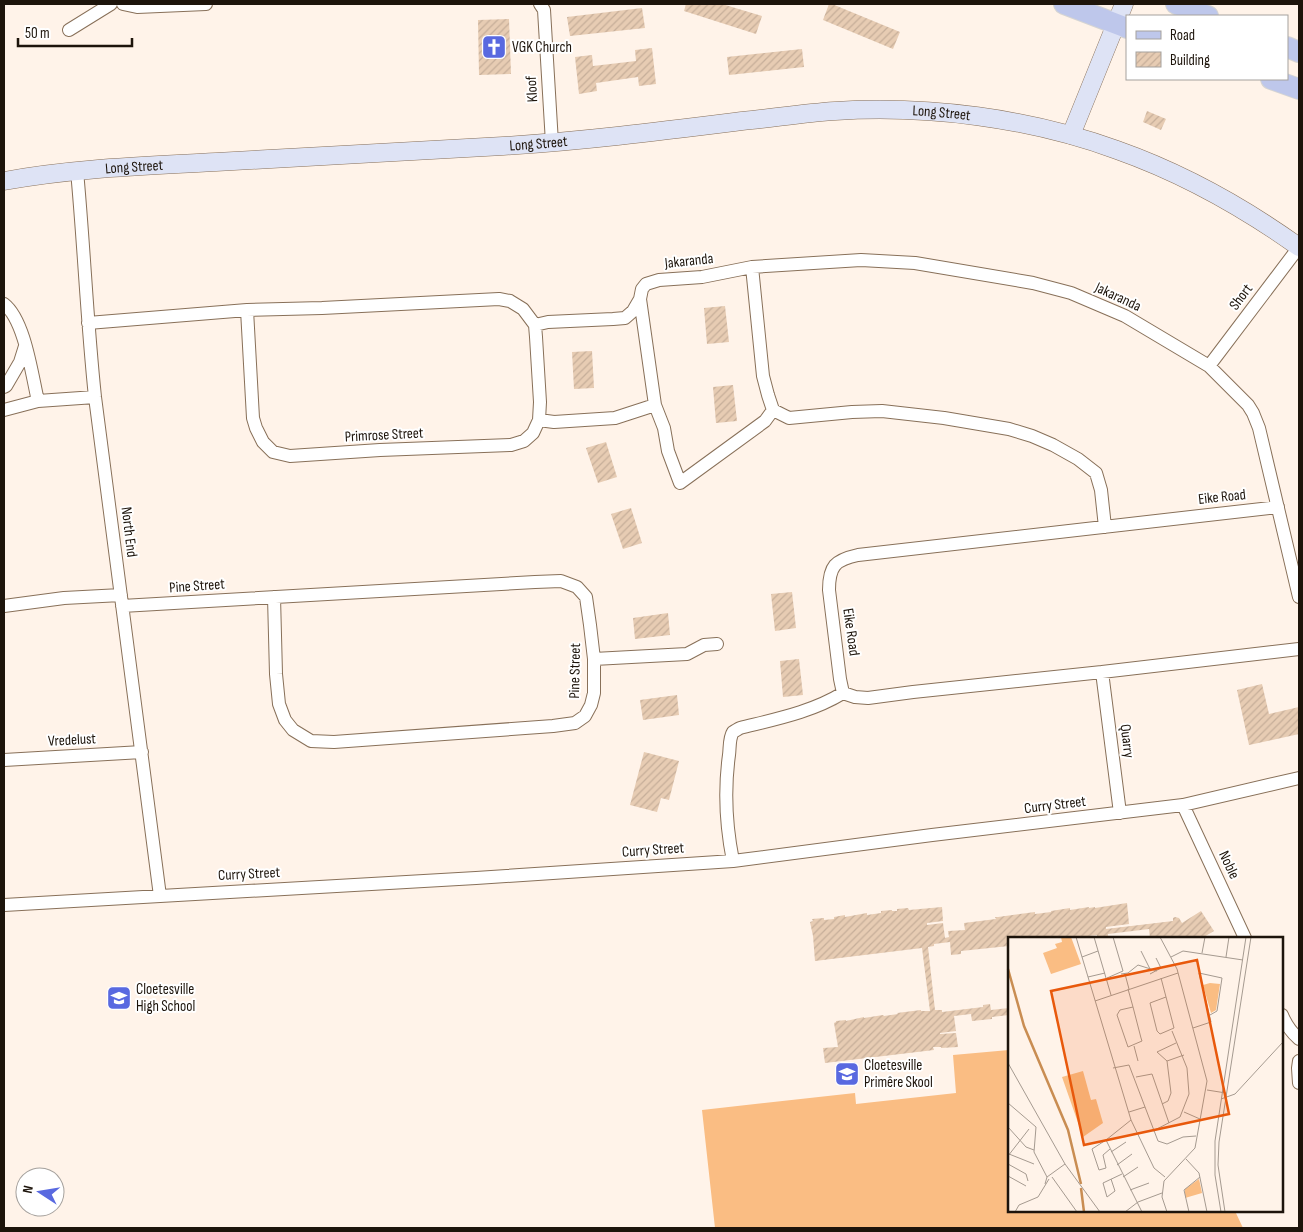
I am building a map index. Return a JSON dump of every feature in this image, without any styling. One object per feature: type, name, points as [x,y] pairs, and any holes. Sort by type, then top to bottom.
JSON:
[{"type":"main road","points":[[1064,4],[1121,26]]},
{"type":"main road","points":[[1179,7],[1205,15]]},
{"type":"main road","points":[[1274,80],[1299,89]]},
{"type":"street","points":[[69,30],[111,4]]},
{"type":"street","points":[[123,4],[137,7],[206,4]]},
{"type":"street","name":"Kloof","points":[[540,4],[544,10],[552,143]]},
{"type":"street","points":[[1071,135],[1121,26],[1124,4]]},
{"type":"street","name":"Long Street","points":[[4,181],[44,174],[159,165],[552,143],[834,111],[885,109],[937,112],[1000,120],[1071,135],[1117,150],[1207,190],[1254,216],[1299,247]]},
{"type":"street","name":"North End","points":[[77,171],[88,323],[96,397],[160,896]]},
{"type":"street","name":"Short","points":[[1209,366],[1299,247]]},
{"type":"street","name":"Jakaranda","points":[[640,299],[642,289],[646,284],[659,280],[702,277],[752,268],[861,260],[916,263],[1033,283],[1071,293],[1125,316],[1209,366],[1243,399],[1253,413],[1259,428],[1299,597]]},
{"type":"street","points":[[752,268],[763,376],[773,410],[789,418],[882,411],[944,418],[1009,429],[1032,436],[1078,459],[1096,473],[1101,490],[1105,527]]},
{"type":"street","points":[[88,323],[247,310],[499,299],[510,301],[523,309],[535,325],[540,420],[554,422],[615,418],[655,405]]},
{"type":"street","points":[[640,299],[655,405],[668,451],[680,483],[765,421],[773,410]]},
{"type":"street","points":[[535,325],[548,322],[625,318],[633,311],[640,299]]},
{"type":"street","points":[[4,304],[12,314],[26,344],[38,401]]},
{"type":"street","name":"Primrose Street","points":[[247,310],[253,418],[263,442],[273,452],[290,456],[510,445],[524,441],[533,433],[540,420]]},
{"type":"street","points":[[4,387],[20,362],[26,344]]},
{"type":"street","points":[[4,410],[38,401],[96,397]]},
{"type":"street","name":"Eike Road","points":[[844,693],[840,679],[829,590],[830,574],[833,566],[845,558],[1278,507]]},
{"type":"street","name":"Pine Street","points":[[4,606],[64,598],[121,600],[274,597],[562,581],[577,587],[586,597],[594,659],[594,693],[591,705],[585,716],[575,723],[553,726],[312,742],[293,730],[285,720],[279,704],[276,674],[274,597]]},
{"type":"street","points":[[594,659],[687,654],[704,645],[717,644]]},
{"type":"street","points":[[733,861],[728,836],[726,780],[731,738],[734,732],[740,728],[810,710],[844,693],[855,697],[868,698],[1299,649]]},
{"type":"street","name":"Quarry","points":[[1102,672],[1120,814]]},
{"type":"street","name":"Vredelust","points":[[4,760],[142,752]]},
{"type":"street","name":"Curry Street","points":[[4,905],[534,875],[733,861],[1183,805],[1299,778]]},
{"type":"street","name":"Noble","points":[[1183,805],[1245,937]]},
{"type":"street","points":[[1283,1017],[1288,1028],[1299,1039]]},
{"type":"street","points":[[1299,1060],[1299,1083]]},
{"type":"shaded area","points":[[1008,1050],[1008,1212],[1235,1212],[1243,1228],[715,1228],[702,1110],[855,1093],[856,1104],[956,1093],[953,1055]]},
{"type":"building","points":[[686,4],[722,4],[762,16],[756,34],[684,11]]},
{"type":"building","points":[[829,4],[900,32],[893,49],[823,20]]},
{"type":"building","points":[[642,8],[645,28],[570,36],[567,17]]},
{"type":"building","name":"VGK Church","points":[[509,19],[511,74],[479,75],[478,20]]},
{"type":"building","points":[[652,48],[656,84],[639,86],[638,77],[596,83],[597,91],[579,94],[575,57],[592,55],[593,66],[636,61],[635,50]]},
{"type":"building","points":[[802,49],[804,67],[729,75],[727,57]]},
{"type":"building","points":[[1147,111],[1166,119],[1161,130],[1143,122]]},
{"type":"building","points":[[725,306],[729,342],[707,344],[704,308]]},
{"type":"building","points":[[592,351],[594,388],[574,389],[572,352]]},
{"type":"building","points":[[733,385],[737,421],[716,423],[713,387]]},
{"type":"building","points":[[606,442],[617,477],[598,483],[586,448]]},
{"type":"building","points":[[631,508],[642,543],[623,549],[611,514]]},
{"type":"building","points":[[792,592],[796,628],[775,631],[771,594]]},
{"type":"building","points":[[668,613],[670,635],[635,639],[633,618]]},
{"type":"building","points":[[799,659],[803,695],[783,697],[780,661]]},
{"type":"building","points":[[1262,684],[1269,714],[1299,707],[1299,734],[1249,745],[1237,690]]},
{"type":"building","points":[[677,695],[679,715],[643,720],[640,700]]},
{"type":"building","points":[[644,752],[679,761],[669,800],[661,798],[657,812],[630,805]]},
{"type":"building","points":[[1127,903],[1129,924],[1106,927],[1106,929],[1173,921],[1175,917],[1179,918],[1182,923],[1201,911],[1214,931],[1204,937],[1150,937],[1149,929],[1097,937],[1097,935],[1080,937],[1008,937],[1008,946],[961,951],[961,954],[951,955],[950,942],[934,944],[934,946],[928,947],[935,1010],[942,1010],[942,1012],[983,1007],[983,1005],[990,1004],[991,1010],[1008,1008],[1008,1015],[972,1021],[971,1014],[954,1016],[956,1031],[940,1034],[956,1033],[958,1047],[933,1047],[934,1050],[825,1063],[823,1048],[838,1047],[834,1023],[836,1021],[921,1010],[930,1011],[922,948],[815,961],[810,922],[813,921],[812,919],[834,919],[834,917],[845,915],[845,917],[867,913],[867,915],[881,913],[881,911],[897,911],[897,909],[908,908],[909,910],[942,907],[943,921],[927,923],[927,925],[943,923],[945,938],[949,937],[948,931],[965,930],[964,923],[1035,912],[1035,914],[1070,908],[1070,910]]},
{"type":"place","name":"VGK Church","points":[[494,47]]},
{"type":"place","name":"Cloetesville High School","points":[[119,998]]},
{"type":"place","name":"Cloetesville Primêre Skool","points":[[847,1074]]}]
